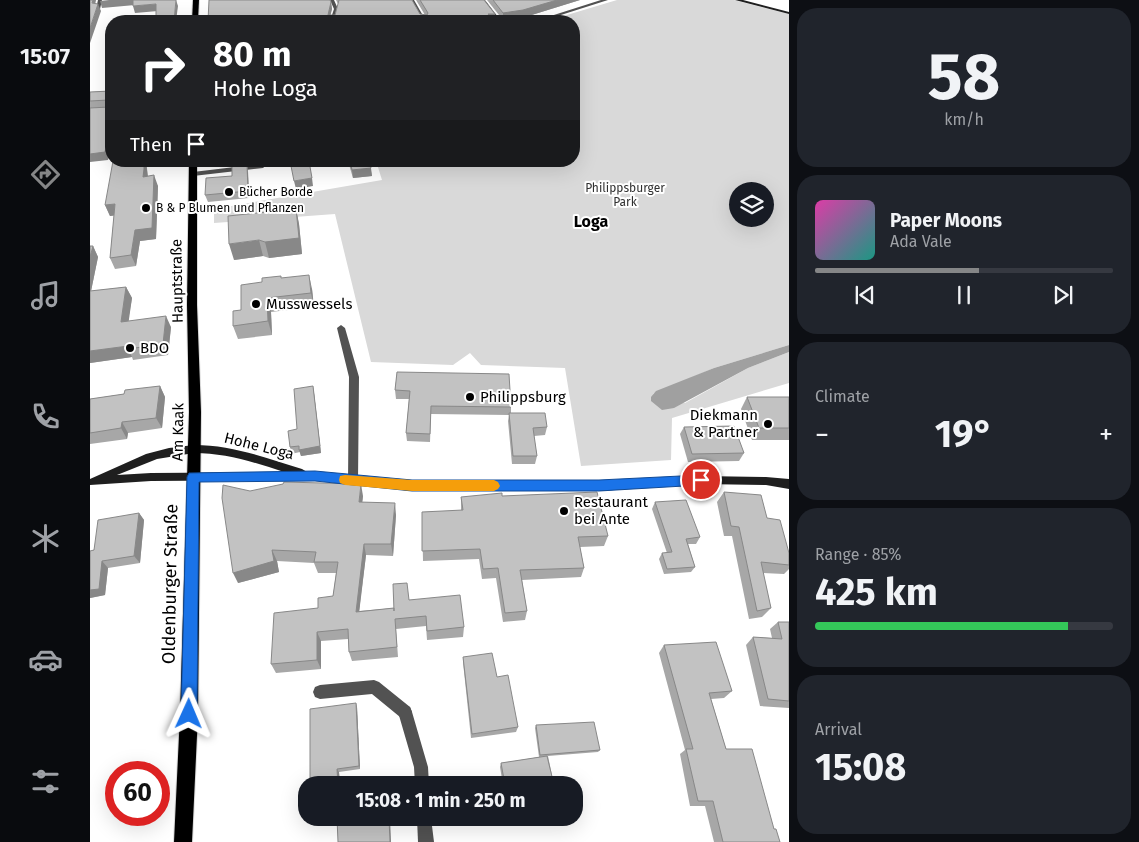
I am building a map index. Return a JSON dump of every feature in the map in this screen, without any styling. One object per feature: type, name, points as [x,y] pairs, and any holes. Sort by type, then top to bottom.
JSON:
[{"type":"main road","points":[[195,15],[196,0]]},
{"type":"main road","name":"Hauptstraße","points":[[193,167],[192,305],[195,388]]},
{"type":"main road","name":"Am Kaak","points":[[193,477],[195,388]]},
{"type":"main road","name":"Oldenburger Straße","points":[[183,842],[189,714],[193,477]]},
{"type":"street","points":[[98,9],[100,0]]},
{"type":"street","points":[[332,0],[336,9],[334,15]]},
{"type":"street","points":[[412,0],[421,15]]},
{"type":"street","points":[[482,0],[494,15]]},
{"type":"street","points":[[582,0],[590,5]]},
{"type":"street","points":[[558,15],[606,0]]},
{"type":"street","points":[[737,0],[789,13]]},
{"type":"street","points":[[193,174],[254,167]]},
{"type":"street","points":[[341,328],[354,377],[353,481]]},
{"type":"street","name":"Hohe Loga","points":[[92,483],[122,467],[152,456],[194,449],[236,454],[315,476]]},
{"type":"street","name":"Hohe Loga","points":[[92,483],[135,477],[315,476],[412,486],[599,486],[701,480],[766,481],[789,484]]},
{"type":"street","points":[[320,692],[374,686],[405,712],[421,766],[422,776]]},
{"type":"street","points":[[425,826],[426,842]]},
{"type":"green space","name":"Philippsburger Park","points":[[617,0],[734,0],[789,14],[789,345],[714,368],[653,394],[685,403],[748,368],[789,352],[789,383],[672,418],[671,460],[581,466],[565,368],[481,365],[470,353],[453,365],[371,362],[335,214],[214,223],[214,209],[382,180],[378,167],[580,167],[580,15],[567,15]]},
{"type":"shaded area","points":[[789,345],[789,352],[748,368],[674,408],[662,410],[651,401],[651,397],[656,391],[714,368]]},
{"type":"building","points":[[90,0],[93,0],[92,3],[98,4],[90,28]]},
{"type":"building","points":[[133,0],[176,0],[175,15],[156,15],[156,4],[133,6]]},
{"type":"building","points":[[209,0],[330,0],[331,2],[328,15],[208,15]]},
{"type":"building","points":[[339,0],[412,0],[420,14],[427,15],[335,15]]},
{"type":"building","points":[[420,0],[484,0],[495,14],[427,15],[428,13]]},
{"type":"building","points":[[493,0],[557,0],[523,10],[503,13]]},
{"type":"building","points":[[105,91],[105,100],[90,101],[90,92]]},
{"type":"building","points":[[105,107],[105,152],[90,154],[90,108]]},
{"type":"building","points":[[112,167],[144,167],[143,177],[154,175],[152,228],[135,230],[131,255],[110,258],[115,204],[105,205]]},
{"type":"building","points":[[232,167],[247,167],[248,191],[205,195],[206,178],[232,176]]},
{"type":"building","points":[[291,167],[310,167],[312,178],[294,181]]},
{"type":"building","points":[[351,167],[371,168],[352,170]]},
{"type":"building","points":[[296,209],[299,238],[229,244],[228,216]]},
{"type":"building","points":[[90,246],[93,246],[90,257]]},
{"type":"building","points":[[309,275],[311,293],[267,298],[268,321],[233,326],[233,311],[241,310],[241,285],[262,282],[262,278]]},
{"type":"building","points":[[126,287],[121,322],[166,316],[163,344],[128,349],[128,346],[90,351],[90,291]]},
{"type":"building","points":[[397,372],[509,374],[511,407],[431,406],[430,434],[406,433],[410,391],[395,390]]},
{"type":"building","points":[[160,386],[156,418],[122,422],[121,428],[90,433],[90,399],[124,394],[125,390]]},
{"type":"building","points":[[313,386],[320,446],[299,450],[299,446],[290,447],[288,431],[297,429],[294,389]]},
{"type":"building","points":[[747,397],[789,397],[789,428],[759,428]]},
{"type":"building","points":[[509,413],[545,413],[547,427],[533,428],[537,456],[513,456]]},
{"type":"building","points":[[734,426],[744,453],[692,454],[684,427]]},
{"type":"building","points":[[284,482],[361,484],[359,502],[395,503],[391,544],[364,544],[356,612],[394,608],[393,584],[407,583],[409,600],[460,595],[464,627],[427,631],[426,616],[395,619],[397,647],[349,652],[348,629],[317,632],[317,660],[271,664],[274,613],[318,608],[318,598],[333,596],[338,562],[314,562],[316,552],[272,550],[274,561],[233,573],[222,498],[223,485],[250,491],[283,484]]},
{"type":"building","points":[[597,492],[608,536],[578,537],[584,568],[520,570],[527,611],[505,613],[498,568],[483,569],[480,549],[422,551],[422,512],[463,510],[461,497],[502,493],[502,496]]},
{"type":"building","points":[[724,492],[761,495],[767,518],[780,520],[789,553],[789,565],[761,562],[771,608],[757,611],[739,527],[731,526]]},
{"type":"building","points":[[686,500],[700,537],[686,539],[695,567],[667,569],[662,553],[672,552],[655,502]]},
{"type":"building","points":[[139,513],[134,556],[102,561],[99,589],[90,590],[90,551],[94,550],[98,520]]},
{"type":"building","points":[[778,622],[789,622],[789,701],[768,699],[753,637],[782,639]]},
{"type":"building","points":[[716,642],[732,691],[709,693],[726,749],[752,749],[774,829],[776,829],[780,842],[723,842],[713,801],[698,801],[686,749],[693,749],[664,645]]},
{"type":"building","points":[[492,653],[497,677],[508,675],[518,727],[472,734],[463,657]]},
{"type":"building","points":[[356,703],[359,766],[337,769],[337,776],[310,776],[310,709]]},
{"type":"building","points":[[594,722],[600,750],[540,755],[536,725]]},
{"type":"building","points":[[547,756],[552,776],[503,776],[501,763]]},
{"type":"building","points":[[337,826],[389,826],[390,842],[338,842]]},
{"type":"slow traffic","points":[[345,480],[412,486],[494,486]]},
{"type":"place","name":"Bücher Borde","points":[[229,192]]},
{"type":"place","name":"B & P Blumen und Pflanzen","points":[[146,208]]},
{"type":"place","name":"Musswessels","points":[[256,304]]},
{"type":"place","name":"BDO","points":[[130,348]]},
{"type":"place","name":"Philippsburg","points":[[470,397]]},
{"type":"place","name":"Diekmann & Partner","points":[[768,424]]},
{"type":"place","name":"Restaurant bei Ante","points":[[564,511]]},
{"type":"district","name":"Loga","points":[[591,221]]},
{"type":"route","points":[[189,714],[193,477],[315,476],[412,486],[599,486],[701,480]]}]
